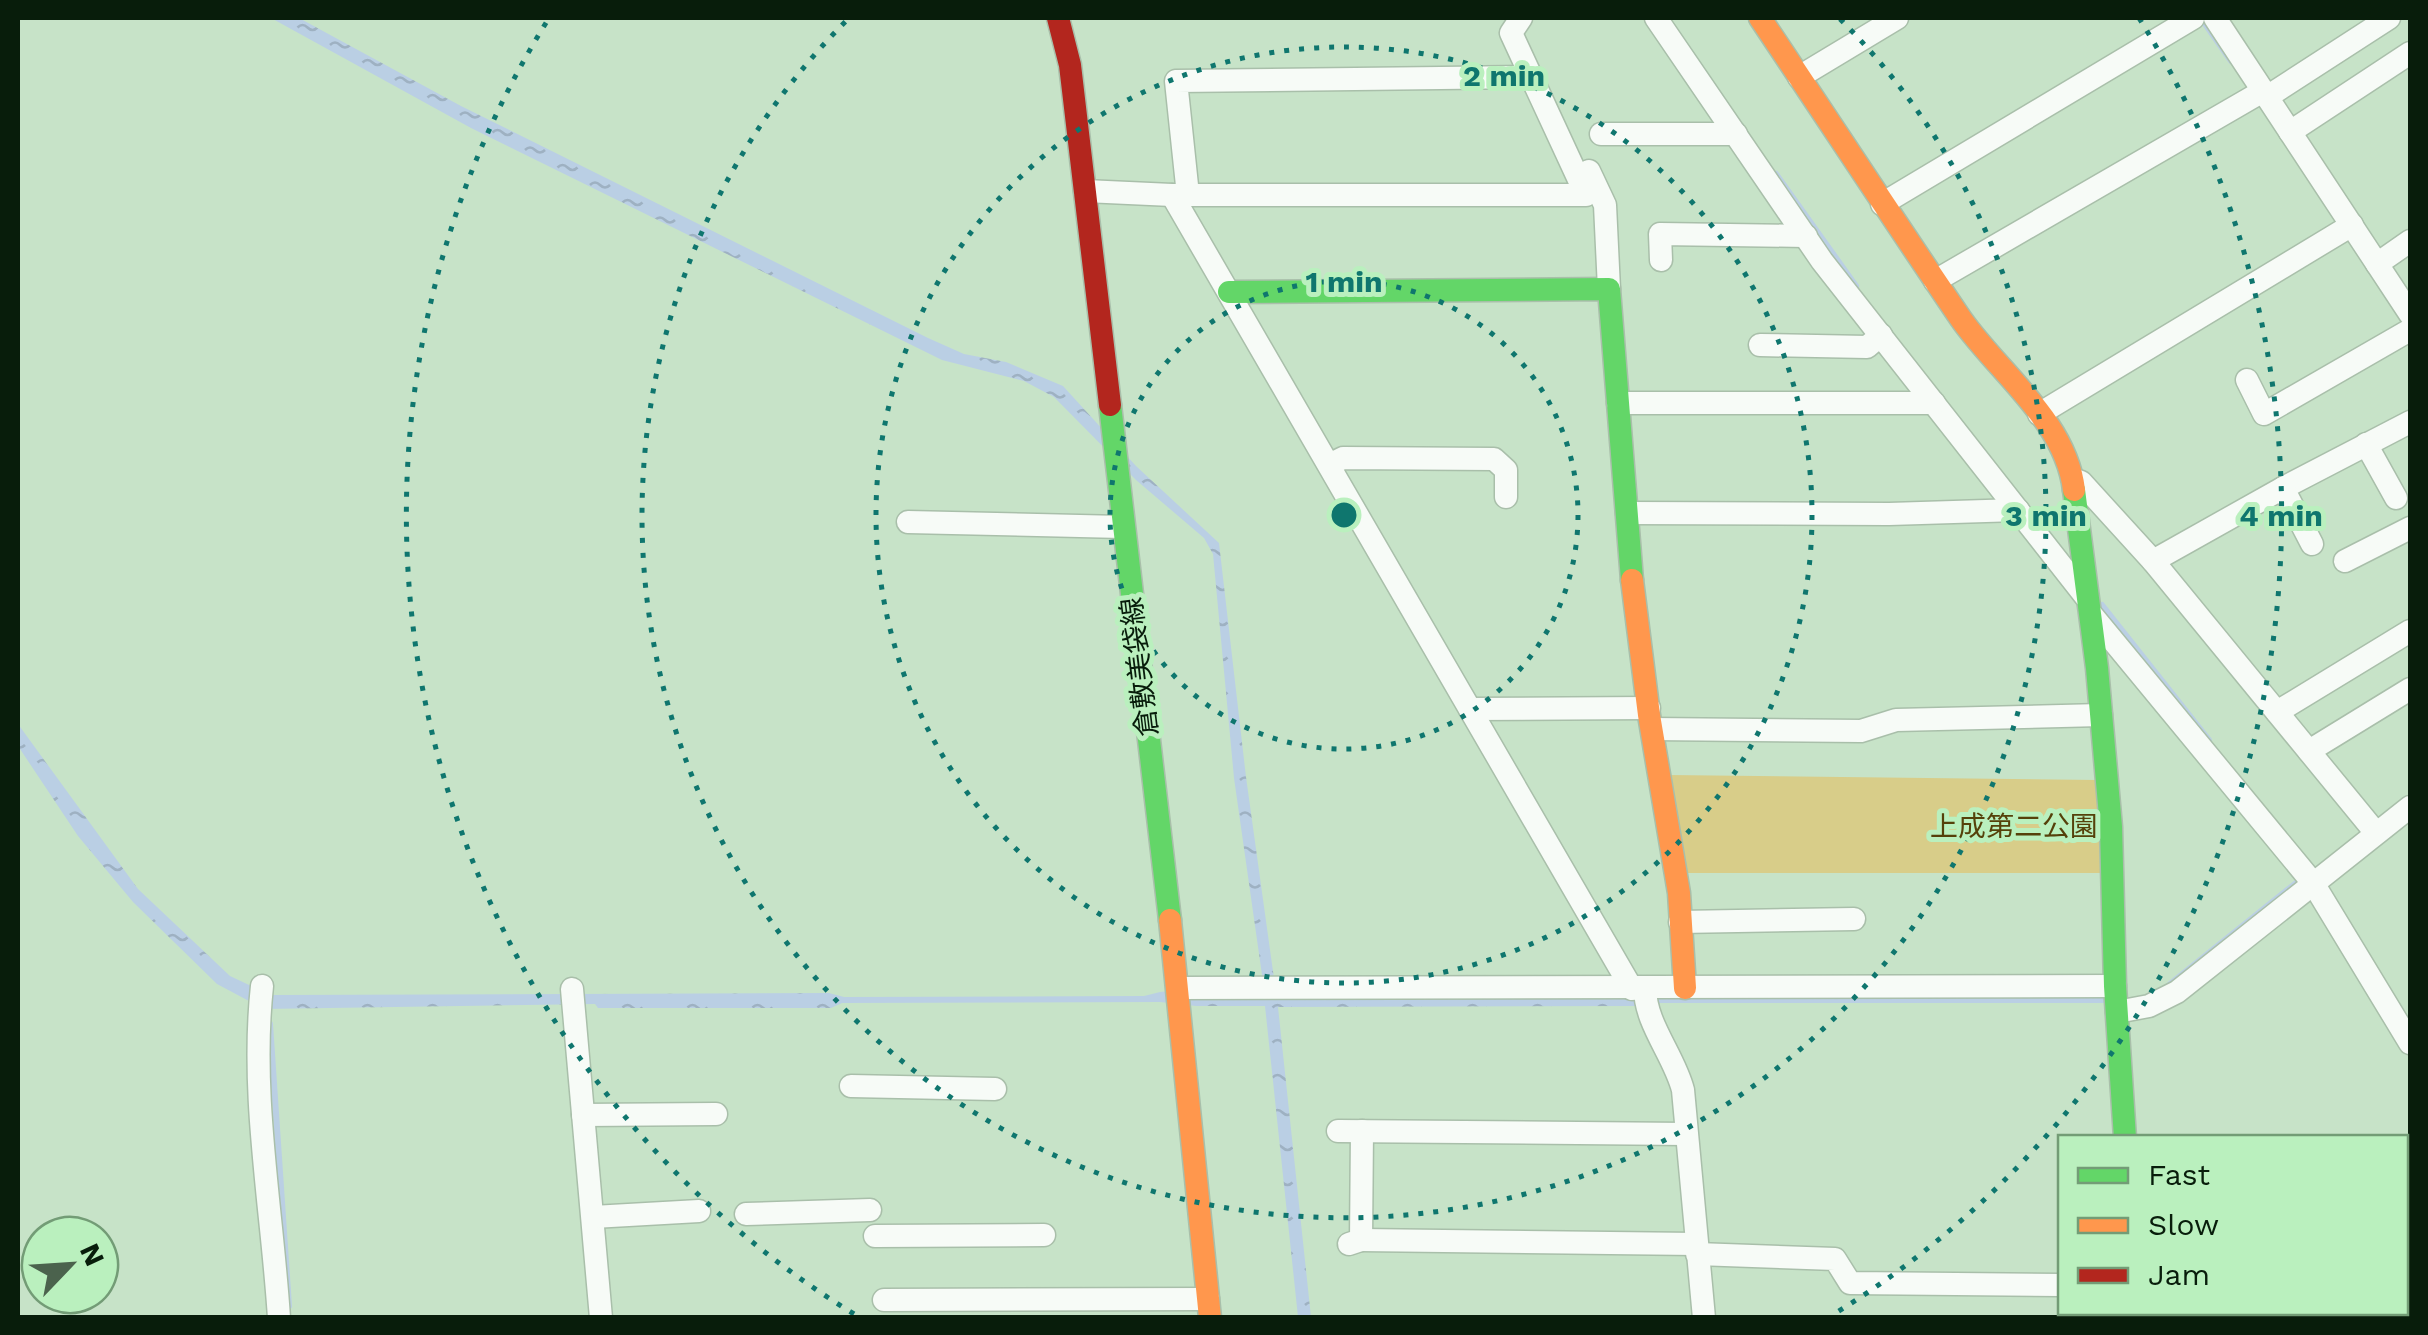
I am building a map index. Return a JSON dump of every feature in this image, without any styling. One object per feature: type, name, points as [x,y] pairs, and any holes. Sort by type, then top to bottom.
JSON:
[{"type":"street","name":"倉敷美袋線","points":[[1058,18],[1070,65],[1085,191],[1178,988],[1209,1308]]},
{"type":"street","points":[[1656,18],[1806,236],[1881,336],[2308,877],[2410,1043]]},
{"type":"street","points":[[1799,78],[1897,18]]},
{"type":"street","points":[[1882,204],[2194,18]]},
{"type":"street","points":[[2216,18],[2346,228],[2378,264],[2409,325],[2264,414],[2247,380]]},
{"type":"street","points":[[1935,281],[2389,18]]},
{"type":"street","points":[[1766,19],[1799,78],[1964,323],[2050,428],[2073,479],[2111,827],[2125,1135]]},
{"type":"street","points":[[1085,191],[1180,195],[1586,196],[1511,33],[1520,20]]},
{"type":"street","points":[[1520,20],[1605,205],[1627,513],[1650,719],[1679,893],[1684,988]]},
{"type":"street","points":[[2290,132],[2410,53]]},
{"type":"street","points":[[1530,77],[1176,81],[1180,195],[1229,292],[1470,709],[1642,995],[1677,1068],[1683,1090],[1704,1318]]},
{"type":"street","points":[[1601,134],[1736,134]]},
{"type":"street","points":[[2038,414],[2346,228]]},
{"type":"street","points":[[1661,260],[1660,234],[1806,236]]},
{"type":"street","points":[[2378,264],[2410,241]]},
{"type":"street","points":[[1229,292],[1609,289]]},
{"type":"street","points":[[1760,344],[1868,347],[1881,336]]},
{"type":"street","points":[[1618,403],[1934,403]]},
{"type":"street","points":[[2153,560],[2410,422]]},
{"type":"street","points":[[2366,444],[2396,498]]},
{"type":"street","points":[[1329,465],[1343,458],[1494,459],[1506,470],[1506,497]]},
{"type":"street","points":[[2073,479],[2081,482],[2153,560],[2372,829]]},
{"type":"street","points":[[2283,488],[2312,544]]},
{"type":"street","points":[[1627,513],[1889,514],[2018,510]]},
{"type":"street","points":[[908,522],[1122,526]]},
{"type":"street","points":[[2345,561],[2410,528]]},
{"type":"street","points":[[2277,712],[2410,631]]},
{"type":"street","points":[[2309,751],[2410,689]]},
{"type":"street","points":[[1470,709],[1861,731],[1896,720],[2101,716]]},
{"type":"street","points":[[1178,988],[1642,995],[1684,988],[2116,1000],[2149,1006],[2177,992],[2308,877],[2372,829],[2410,807]]},
{"type":"street","points":[[1680,922],[1854,920]]},
{"type":"street","points":[[262,986],[262,1118],[279,1318]]},
{"type":"street","points":[[572,989],[602,1318]]},
{"type":"street","points":[[851,1086],[995,1089]]},
{"type":"street","points":[[583,1115],[716,1114]]},
{"type":"street","points":[[1686,1134],[1350,1131],[1355,1242],[1696,1249],[1835,1259],[1850,1282],[2058,1285]]},
{"type":"street","points":[[746,1214],[870,1210]]},
{"type":"street","points":[[592,1218],[699,1211]]},
{"type":"street","points":[[875,1236],[1044,1234]]},
{"type":"street","points":[[884,1300],[1209,1308]]},
{"type":"green space","name":"上成第二公園","points":[[1668,775],[2098,780],[2100,873],[1681,873]]},
{"type":"water","points":[[271,18],[299,18],[461,106],[928,338],[964,354],[1006,362],[1063,386],[1136,466],[1219,543],[1276,993],[1633,995],[1638,1006],[1278,1007],[1311,1317],[1298,1317],[1265,1006],[1160,1002],[842,1003],[831,1008],[598,1008],[595,1004],[264,1009],[217,984],[133,902],[78,836],[18,746],[18,724],[138,889],[230,976],[270,995],[1144,996],[1263,982],[1234,778],[1213,554],[1204,538],[1136,480],[1054,397],[1024,381],[942,360],[471,128]]},
{"type":"waterway","points":[[2201,18],[2231,61]]},
{"type":"waterway","points":[[1776,174],[1856,286]]},
{"type":"waterway","points":[[2102,605],[2209,740]]},
{"type":"waterway","points":[[2170,984],[2301,879]]},
{"type":"waterway","points":[[1653,1000],[2106,1000]]},
{"type":"waterway","points":[[270,1024],[289,1306]]},
{"type":"traffic: fast","points":[[1229,292],[1609,289],[1632,580]]},
{"type":"traffic: fast","points":[[1110,405],[1170,920]]},
{"type":"traffic: fast","points":[[2074,490],[2097,668],[2111,827],[2115,986],[2125,1135]]},
{"type":"traffic: slow","points":[[1760,18],[1961,319],[2044,420],[2068,465],[2074,490]]},
{"type":"traffic: slow","points":[[1632,580],[1649,715],[1679,893],[1685,988]]},
{"type":"traffic: slow","points":[[1170,920],[1210,1318]]},
{"type":"traffic: jam","points":[[1058,18],[1070,65],[1110,405]]}]
